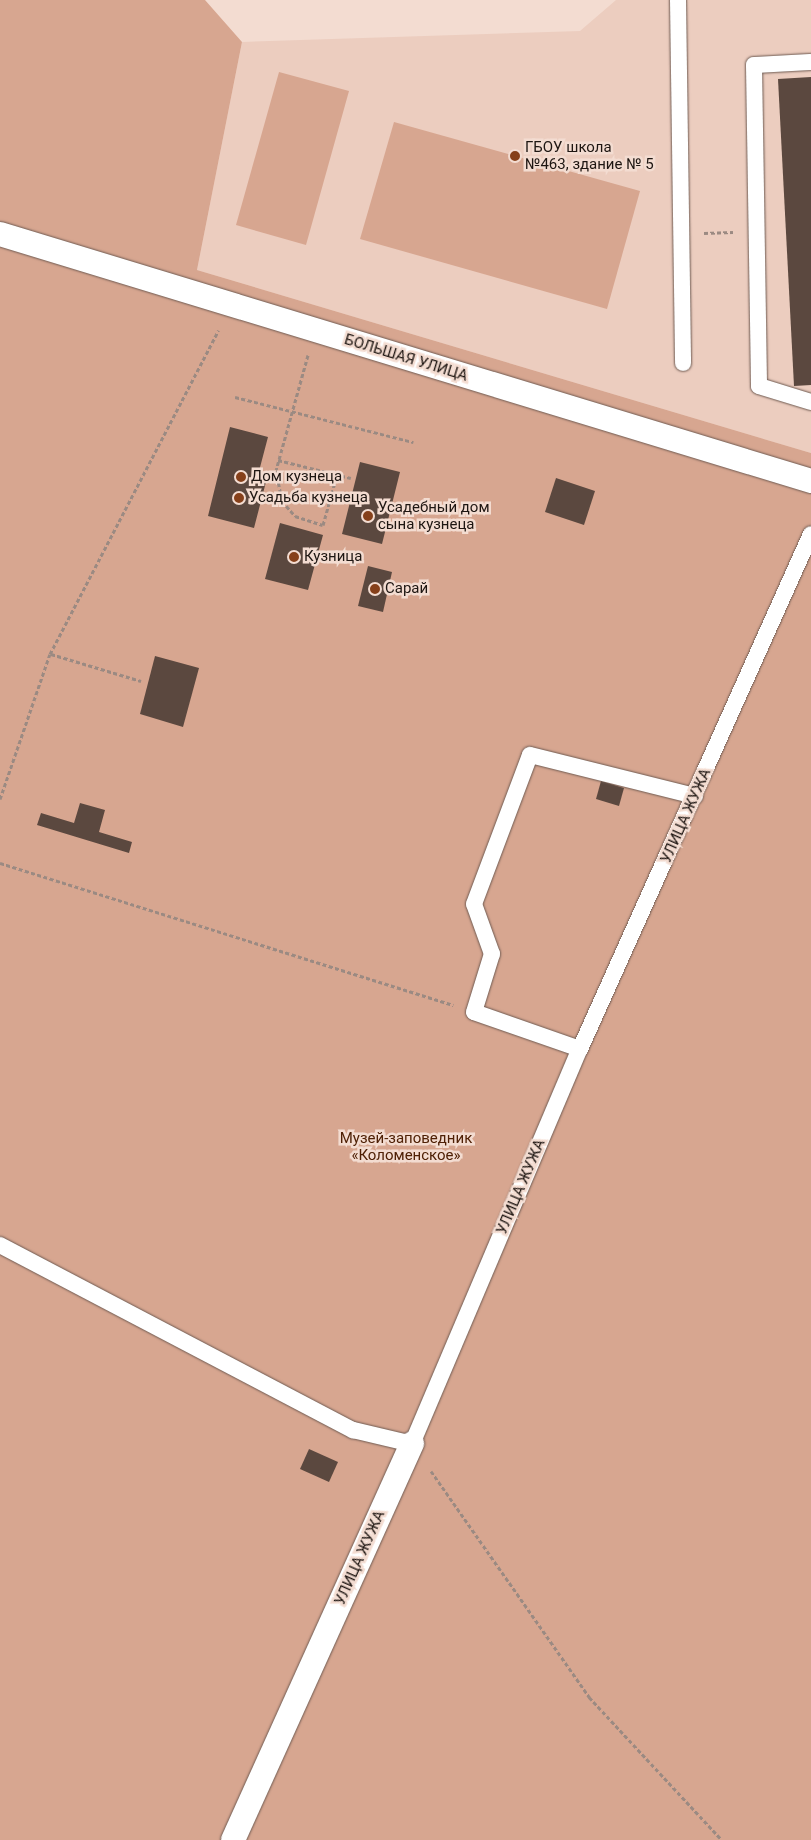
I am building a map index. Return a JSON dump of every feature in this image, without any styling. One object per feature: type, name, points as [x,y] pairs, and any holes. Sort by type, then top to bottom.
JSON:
[{"type":"street","name":"БОЛЬШАЯ УЛИЦА","points":[[0,234],[811,481]]},
{"type":"street","name":"УЛИЦА ЖУЖА","points":[[233,1840],[412,1444]]},
{"type":"lane","points":[[678,0],[683,363]]},
{"type":"lane","points":[[811,62],[754,65],[759,386],[811,402]]},
{"type":"lane","name":"УЛИЦА ЖУЖА","points":[[412,1444],[580,1049],[811,534]]},
{"type":"lane","points":[[580,1049],[474,1012],[492,954],[474,904],[530,755],[695,796]]},
{"type":"lane","points":[[0,1246],[353,1430],[412,1444]]},
{"type":"path","points":[[681,234],[757,231]]},
{"type":"path","points":[[0,799],[50,654],[232,305]]},
{"type":"path","points":[[315,330],[276,470],[282,501],[295,516],[323,525],[337,475]]},
{"type":"path","points":[[235,397],[413,442]]},
{"type":"path","points":[[278,460],[351,478]]},
{"type":"path","points":[[50,654],[141,681]]},
{"type":"path","points":[[0,863],[474,1012]]},
{"type":"path","points":[[412,1444],[588,1697],[722,1840]]},
{"type":"shaded area","name":"ГБОУ школа №463, здание № 5","points":[[616,0],[811,0],[811,453],[197,270],[242,42],[580,31]]},
{"type":"green space","name":"Музей-заповедник «Коломенское»","points":[[0,0],[205,0],[242,42],[197,270],[811,453],[811,1840],[0,1840]]},
{"type":"green space","points":[[279,72],[349,91],[306,245],[236,225]]},
{"type":"green space","points":[[394,122],[640,191],[607,309],[360,239]]},
{"type":"building","points":[[811,77],[811,385],[794,386],[778,79]]},
{"type":"building","name":"Дом кузнеца","points":[[230,427],[268,437],[258,475],[267,478],[254,528],[208,516]]},
{"type":"building","name":"Усадебный дом сына кузнеца","points":[[360,462],[400,472],[382,544],[342,534]]},
{"type":"building","points":[[556,478],[595,491],[584,525],[545,512]]},
{"type":"building","name":"Кузница","points":[[280,523],[323,535],[308,590],[265,579]]},
{"type":"building","name":"Сарай","points":[[368,566],[392,572],[383,612],[358,606]]},
{"type":"building","points":[[155,656],[199,668],[183,727],[140,714]]},
{"type":"building","points":[[601,781],[624,788],[619,806],[596,799]]},
{"type":"building","points":[[80,803],[105,810],[99,832],[132,842],[129,853],[37,825],[41,813],[74,823]]},
{"type":"building","points":[[309,1449],[338,1462],[329,1482],[300,1469]]},
{"type":"place","name":"ГБОУ школа №463, здание № 5","points":[[515,156]]},
{"type":"place","name":"Дом кузнеца","points":[[241,477]]},
{"type":"place","name":"Усадьба кузнеца","points":[[239,498]]},
{"type":"place","name":"Усадебный дом сына кузнеца","points":[[368,516]]},
{"type":"place","name":"Кузница","points":[[294,557]]},
{"type":"place","name":"Сарай","points":[[375,589]]}]
